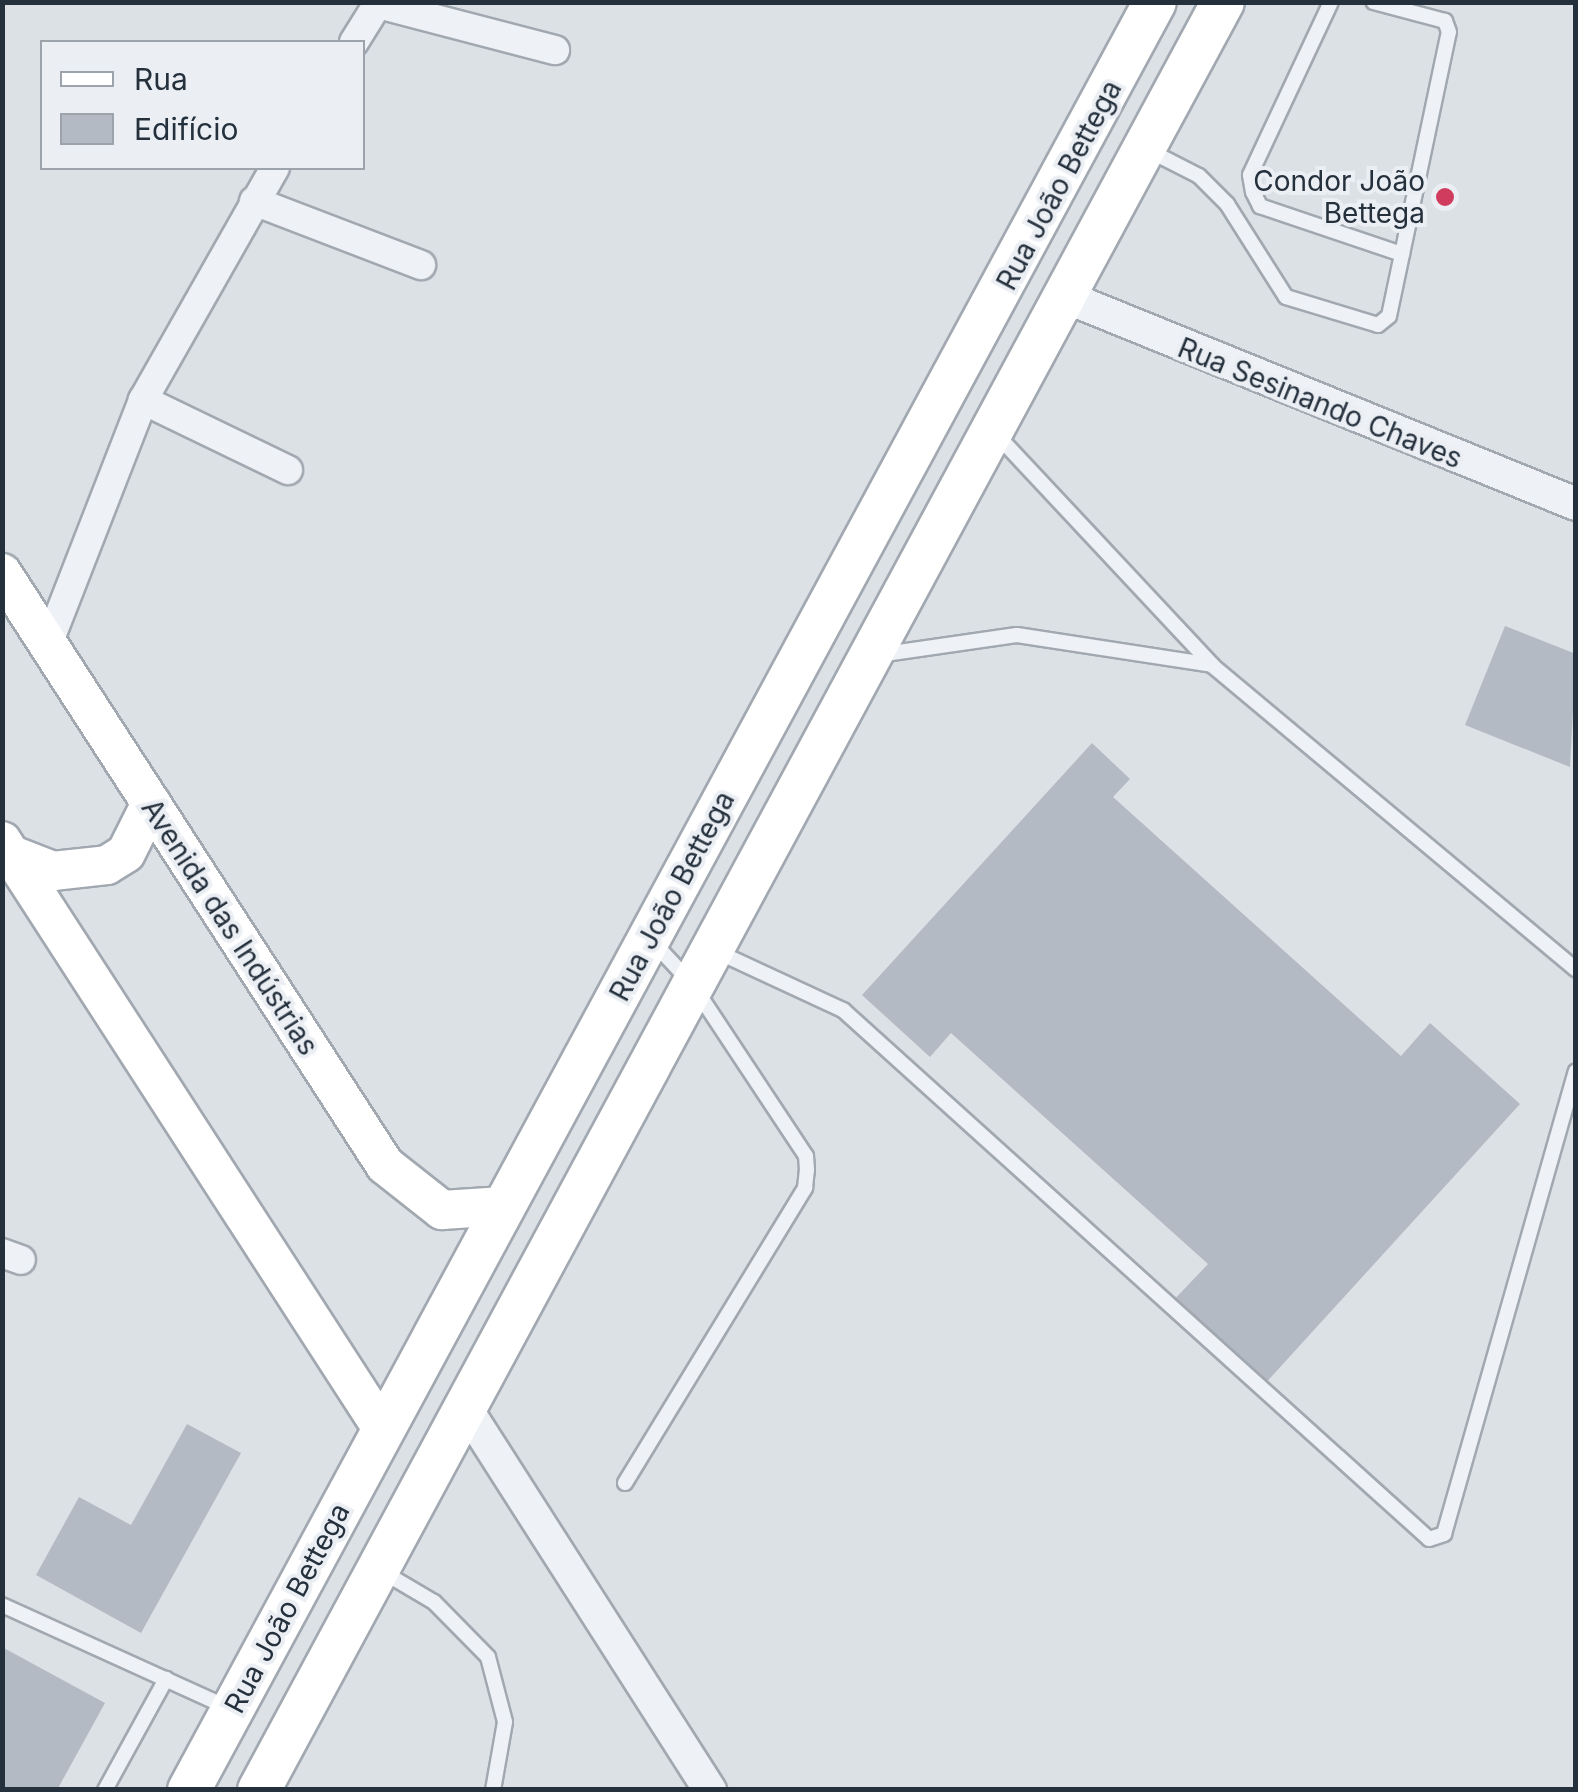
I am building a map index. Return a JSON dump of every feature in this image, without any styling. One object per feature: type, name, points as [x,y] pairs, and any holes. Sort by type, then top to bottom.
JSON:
[{"type":"main road","name":"Rua João Bettega","points":[[189,1790],[654,929],[979,339],[1155,2]]},
{"type":"main road","name":"Rua João Bettega","points":[[260,1790],[1223,2]]},
{"type":"main road","points":[[1078,148],[1138,161]]},
{"type":"main road","points":[[979,339],[1029,364]]},
{"type":"main road","name":"Avenida das Indústrias","points":[[2,573],[385,1165],[442,1210],[504,1206]]},
{"type":"main road","points":[[7,848],[53,871],[107,866],[126,853],[150,803]]},
{"type":"main road","points":[[7,848],[384,1430]]},
{"type":"main road","points":[[654,929],[702,967]]},
{"type":"main road","points":[[325,1538],[378,1569]]},
{"type":"street","points":[[355,40],[378,4],[555,50]]},
{"type":"street","points":[[48,644],[144,400],[274,170]]},
{"type":"street","points":[[254,201],[421,264]]},
{"type":"street","name":"Rua Sesinando Chaves","points":[[1066,297],[1576,504]]},
{"type":"street","points":[[144,400],[288,470]]},
{"type":"street","points":[[464,1407],[710,1790]]},
{"type":"lane","points":[[1331,2],[1250,175],[1253,192],[1260,206],[1402,254]]},
{"type":"lane","points":[[1138,161],[1214,190],[1286,297],[1308,310],[1378,325],[1389,316],[1449,32],[1444,21],[1373,2]]},
{"type":"lane","points":[[993,430],[1213,666],[1576,970]]},
{"type":"lane","points":[[870,657],[1017,634],[1213,666]]},
{"type":"lane","points":[[702,967],[844,1010],[1429,1539],[1444,1534],[1576,1071]]},
{"type":"lane","points":[[625,1483],[805,1188],[806,1156],[702,967]]},
{"type":"lane","points":[[378,1569],[434,1602],[488,1657],[505,1722],[492,1790]]},
{"type":"lane","points":[[2,1604],[232,1709]]},
{"type":"lane","points":[[105,1790],[166,1679]]},
{"type":"building","points":[[1505,626],[1576,654],[1570,767],[1465,725]]},
{"type":"building","points":[[1092,743],[1130,779],[1113,797],[1401,1056],[1430,1023],[1520,1104],[1262,1387],[1170,1304],[1208,1264],[951,1033],[930,1057],[862,995]]},
{"type":"building","points":[[187,1424],[241,1453],[141,1633],[36,1575],[79,1497],[131,1525]]},
{"type":"building","points":[[2,1647],[105,1703],[57,1790],[2,1790]]},
{"type":"place","name":"Condor João Bettega","points":[[1445,197]]}]
